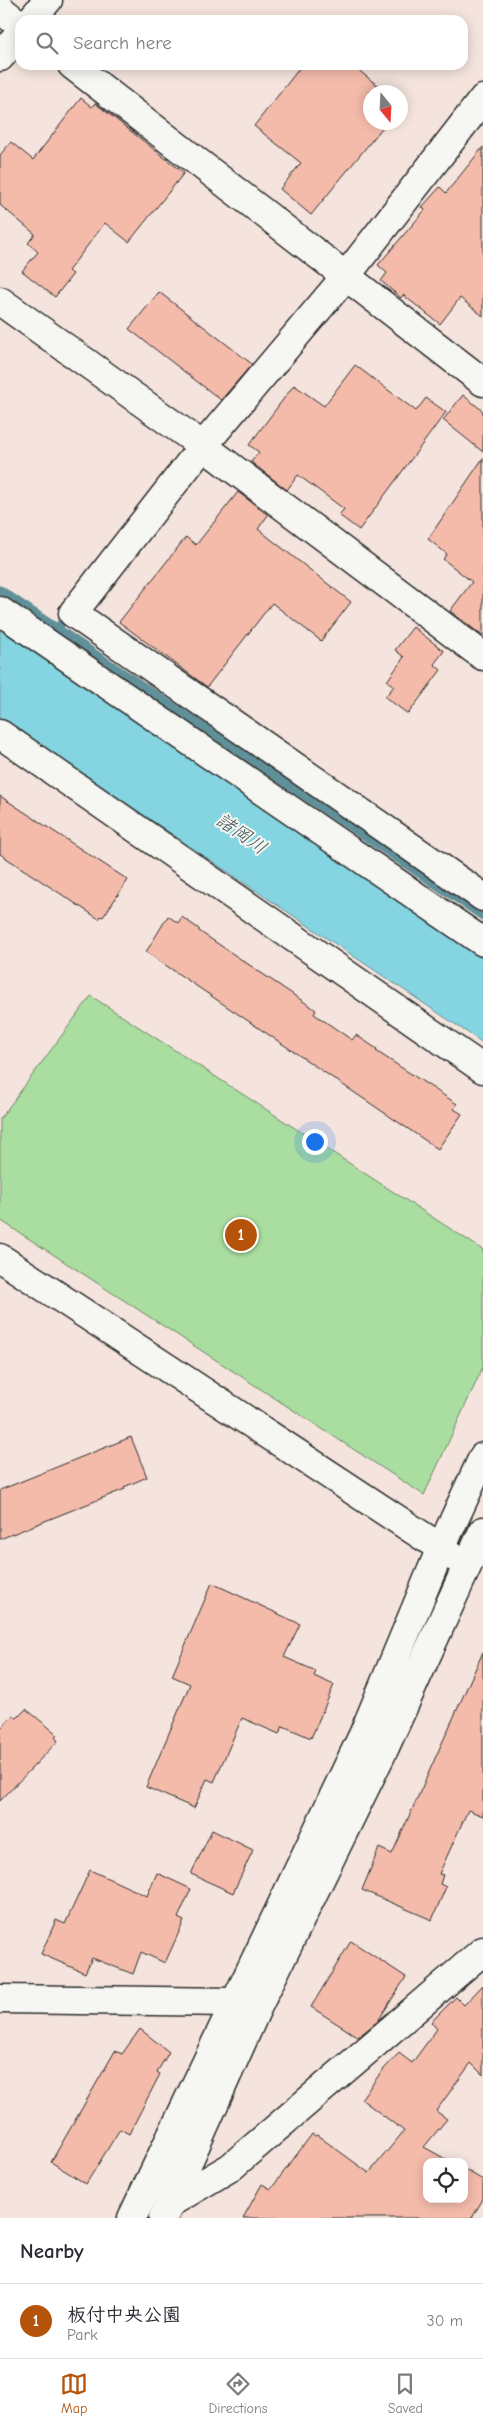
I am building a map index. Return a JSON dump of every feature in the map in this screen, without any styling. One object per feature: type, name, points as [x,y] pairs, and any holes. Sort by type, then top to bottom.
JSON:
[{"type":"street","points":[[35,15],[48,0]]},
{"type":"street","points":[[0,9],[15,21]]},
{"type":"street","points":[[0,57],[15,40]]},
{"type":"street","points":[[78,70],[483,382]]},
{"type":"street","points":[[483,99],[346,276],[203,446],[73,613],[483,898]]},
{"type":"street","points":[[0,301],[203,446],[483,656]]},
{"type":"street","points":[[0,611],[483,942]]},
{"type":"street","points":[[0,734],[483,1069]]},
{"type":"street","points":[[0,1258],[475,1570]]},
{"type":"street","points":[[166,2211],[246,2004],[441,1548],[483,1457]]},
{"type":"street","points":[[132,2218],[385,1747],[475,1570],[483,1531]]},
{"type":"street","points":[[166,2211],[231,2167],[483,1951]]},
{"type":"street","points":[[0,1999],[246,2004]]},
{"type":"green space","points":[[91,996],[483,1250],[483,1367],[424,1495],[0,1220],[0,1119]]},
{"type":"water","name":"諸岡川","points":[[0,617],[483,946],[483,1043],[0,719]]},
{"type":"building","points":[[298,70],[358,70],[377,85],[363,85],[363,130],[380,130],[311,215],[280,189],[301,163],[254,126]]},
{"type":"building","points":[[81,98],[92,107],[95,103],[184,173],[129,242],[105,223],[68,271],[73,274],[55,297],[22,271],[38,252],[28,243],[35,234],[0,205],[0,155],[11,142],[33,160]]},
{"type":"building","points":[[483,147],[483,316],[460,298],[440,324],[403,295],[401,298],[381,281],[387,273],[378,265],[425,210],[422,207],[440,187],[446,193]]},
{"type":"building","points":[[159,292],[252,364],[221,400],[129,329]]},
{"type":"building","points":[[355,365],[416,411],[426,398],[446,412],[359,530],[339,515],[344,509],[298,475],[287,490],[251,462],[259,452],[249,445],[294,385],[324,406]]},
{"type":"building","points":[[463,395],[483,411],[483,452],[443,420]]},
{"type":"building","points":[[483,458],[483,636],[450,611],[472,582],[443,559],[447,554],[428,539]]},
{"type":"building","points":[[238,492],[268,515],[258,529],[351,602],[321,641],[272,603],[207,687],[119,622],[186,537],[196,545]]},
{"type":"building","points":[[413,627],[444,651],[434,664],[441,670],[408,714],[385,697],[394,686],[387,681],[404,657],[395,650]]},
{"type":"building","points":[[0,796],[128,880],[103,917],[101,916],[99,919],[0,854]]},
{"type":"building","points":[[168,916],[178,923],[182,917],[199,929],[199,931],[316,1010],[314,1014],[352,1040],[356,1035],[377,1049],[376,1051],[457,1104],[454,1109],[462,1114],[438,1149],[146,952]]},
{"type":"building","points":[[131,1437],[147,1477],[124,1487],[125,1489],[0,1539],[0,1490]]},
{"type":"building","points":[[212,1583],[300,1624],[284,1657],[316,1671],[314,1676],[334,1685],[311,1738],[283,1726],[279,1734],[242,1718],[214,1782],[207,1779],[194,1808],[146,1787],[190,1684],[172,1676]]},
{"type":"building","points":[[483,1652],[483,1816],[468,1810],[439,1874],[443,1875],[440,1884],[446,1887],[432,1920],[362,1890],[379,1848],[392,1854]]},
{"type":"building","points":[[26,1709],[57,1734],[55,1737],[58,1741],[0,1801],[0,1729],[13,1715],[17,1718]]},
{"type":"building","points":[[212,1830],[253,1850],[233,1893],[191,1874]]},
{"type":"building","points":[[90,1870],[147,1896],[157,1873],[191,1889],[178,1918],[184,1921],[165,1963],[141,1952],[133,1974],[92,1958],[85,1973],[41,1954],[56,1920],[65,1924]]},
{"type":"building","points":[[351,1941],[406,1977],[378,2021],[358,2037],[311,2007]]},
{"type":"building","points":[[483,1985],[483,2075],[471,2063],[436,2111],[447,2119],[424,2147],[444,2158],[423,2158],[423,2203],[468,2203],[468,2171],[483,2180],[483,2199],[472,2218],[243,2218],[262,2184],[271,2189],[312,2134],[317,2135],[369,2173],[404,2131],[361,2099],[383,2070],[399,2053],[412,2063],[437,2029],[431,2022],[456,1997],[464,2005]]},
{"type":"building","points":[[140,2029],[169,2052],[157,2072],[160,2074],[129,2134],[120,2129],[86,2184],[51,2162],[115,2051],[122,2054]]},
{"type":"waterway","points":[[0,590],[483,916]]},
{"type":"waterway","points":[[57,629],[69,612]]},
{"type":"place","name":"板付中央公園","points":[[241,1235]]}]
